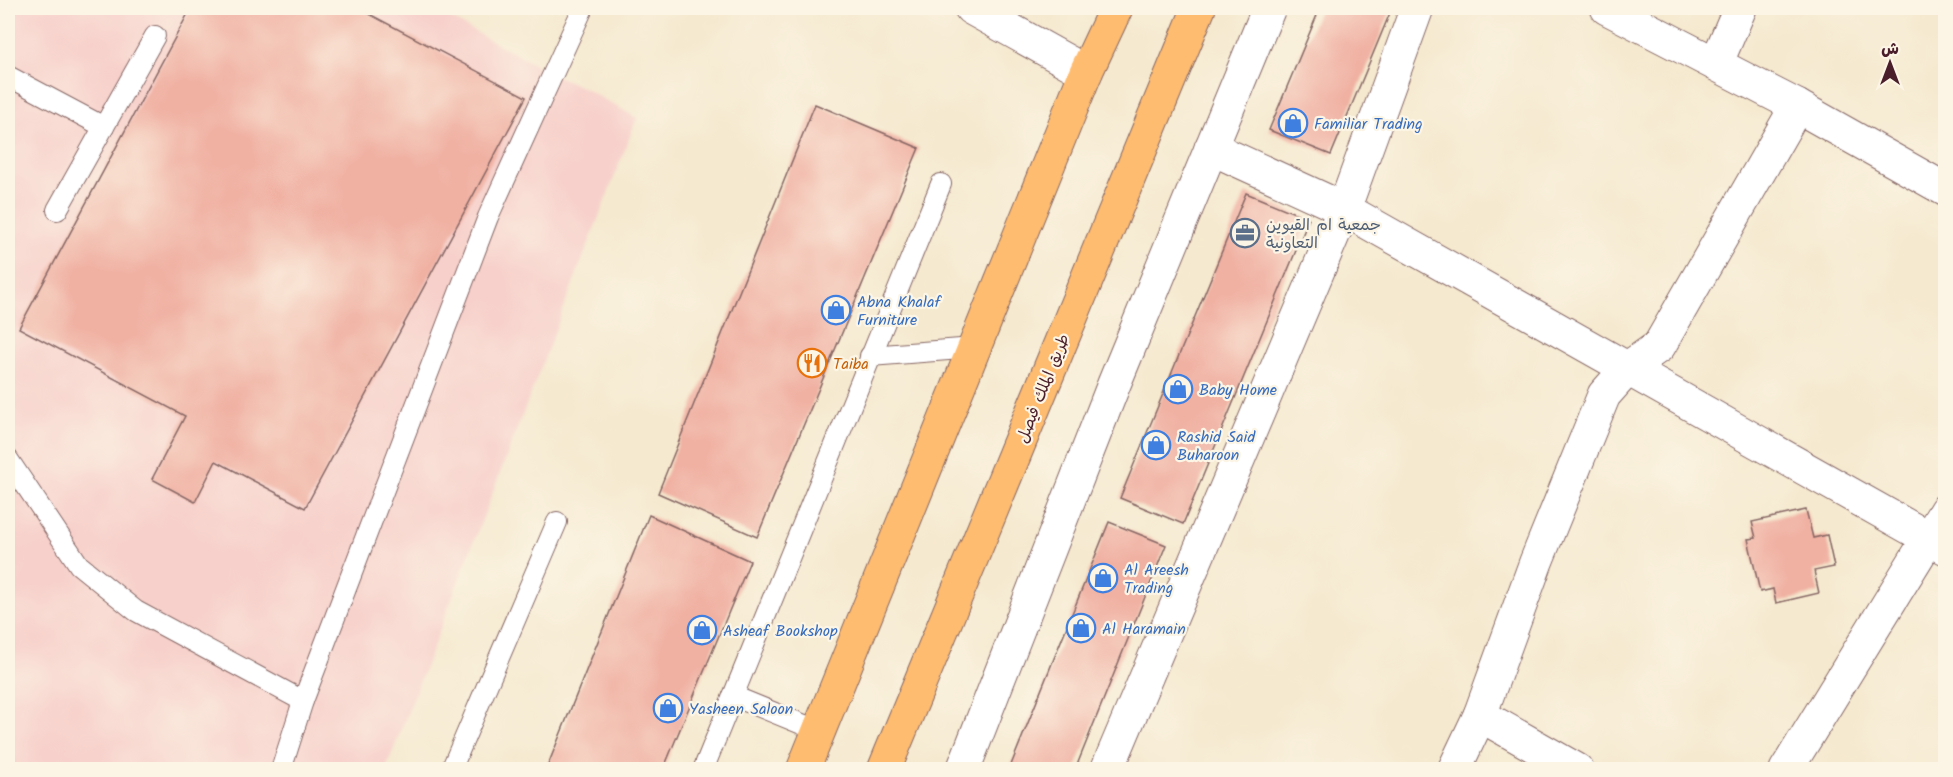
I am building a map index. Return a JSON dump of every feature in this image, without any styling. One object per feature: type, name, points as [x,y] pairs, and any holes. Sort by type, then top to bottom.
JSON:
[{"type":"main road","points":[[803,770],[1086,72],[1116,8]]},
{"type":"main road","name":"طريق الملك فيصل","points":[[884,770],[1186,40],[1197,8]]},
{"type":"street","points":[[971,8],[1086,72]]},
{"type":"street","points":[[963,770],[1114,384],[1269,8]]},
{"type":"street","points":[[1107,770],[1344,209],[1417,8]]},
{"type":"street","points":[[1607,8],[1797,106],[1946,190]]},
{"type":"street","points":[[1716,64],[1740,8]]},
{"type":"street","points":[[1454,770],[1480,715],[1536,562],[1604,395],[1628,368],[1659,346],[1797,106]]},
{"type":"street","points":[[1212,148],[1344,209],[1937,543]]},
{"type":"street","points":[[1786,770],[1937,543],[1946,510]]},
{"type":"street","points":[[1480,715],[1577,770]]},
{"type":"lane","points":[[281,770],[303,701],[488,217],[583,8]]},
{"type":"lane","points":[[57,210],[156,36]]},
{"type":"lane","points":[[8,76],[105,127]]},
{"type":"lane","points":[[704,770],[940,184]]},
{"type":"lane","points":[[870,356],[974,348]]},
{"type":"lane","points":[[8,459],[79,565],[136,611],[303,701]]},
{"type":"lane","points":[[451,770],[557,522]]},
{"type":"lane","points":[[733,696],[819,731]]},
{"type":"shaded area","points":[[8,8],[432,8],[637,118],[386,769],[8,769]]},
{"type":"building","points":[[191,8],[358,8],[526,97],[305,508],[216,461],[195,502],[152,479],[185,416],[19,328]]},
{"type":"building","points":[[1320,8],[1392,8],[1331,155],[1269,130]]},
{"type":"building","points":[[815,104],[919,148],[757,537],[658,493]]},
{"type":"building","points":[[1246,193],[1309,219],[1183,524],[1120,498]]},
{"type":"building","points":[[1806,510],[1813,538],[1827,535],[1834,567],[1814,571],[1819,593],[1776,603],[1773,589],[1760,592],[1748,539],[1756,538],[1752,522]]},
{"type":"building","points":[[649,515],[750,561],[663,770],[546,770]]},
{"type":"building","points":[[1109,522],[1166,545],[1075,770],[1009,770]]},
{"type":"place","name":"Familiar Trading","points":[[1293,123]]},
{"type":"place","name":"جمعية ام القيوين التعاونية","points":[[1245,233]]},
{"type":"place","name":"Abna Khalaf Furniture","points":[[836,310]]},
{"type":"place","name":"Taiba","points":[[812,363]]},
{"type":"place","name":"Baby Home","points":[[1178,389]]},
{"type":"place","name":"Rashid Said Buharoon","points":[[1156,445]]},
{"type":"place","name":"Al Areesh Trading","points":[[1103,578]]},
{"type":"place","name":"Al Haramain","points":[[1081,628]]},
{"type":"place","name":"Asheaf Bookshop","points":[[702,630]]},
{"type":"place","name":"Yasheen Saloon","points":[[668,708]]}]
